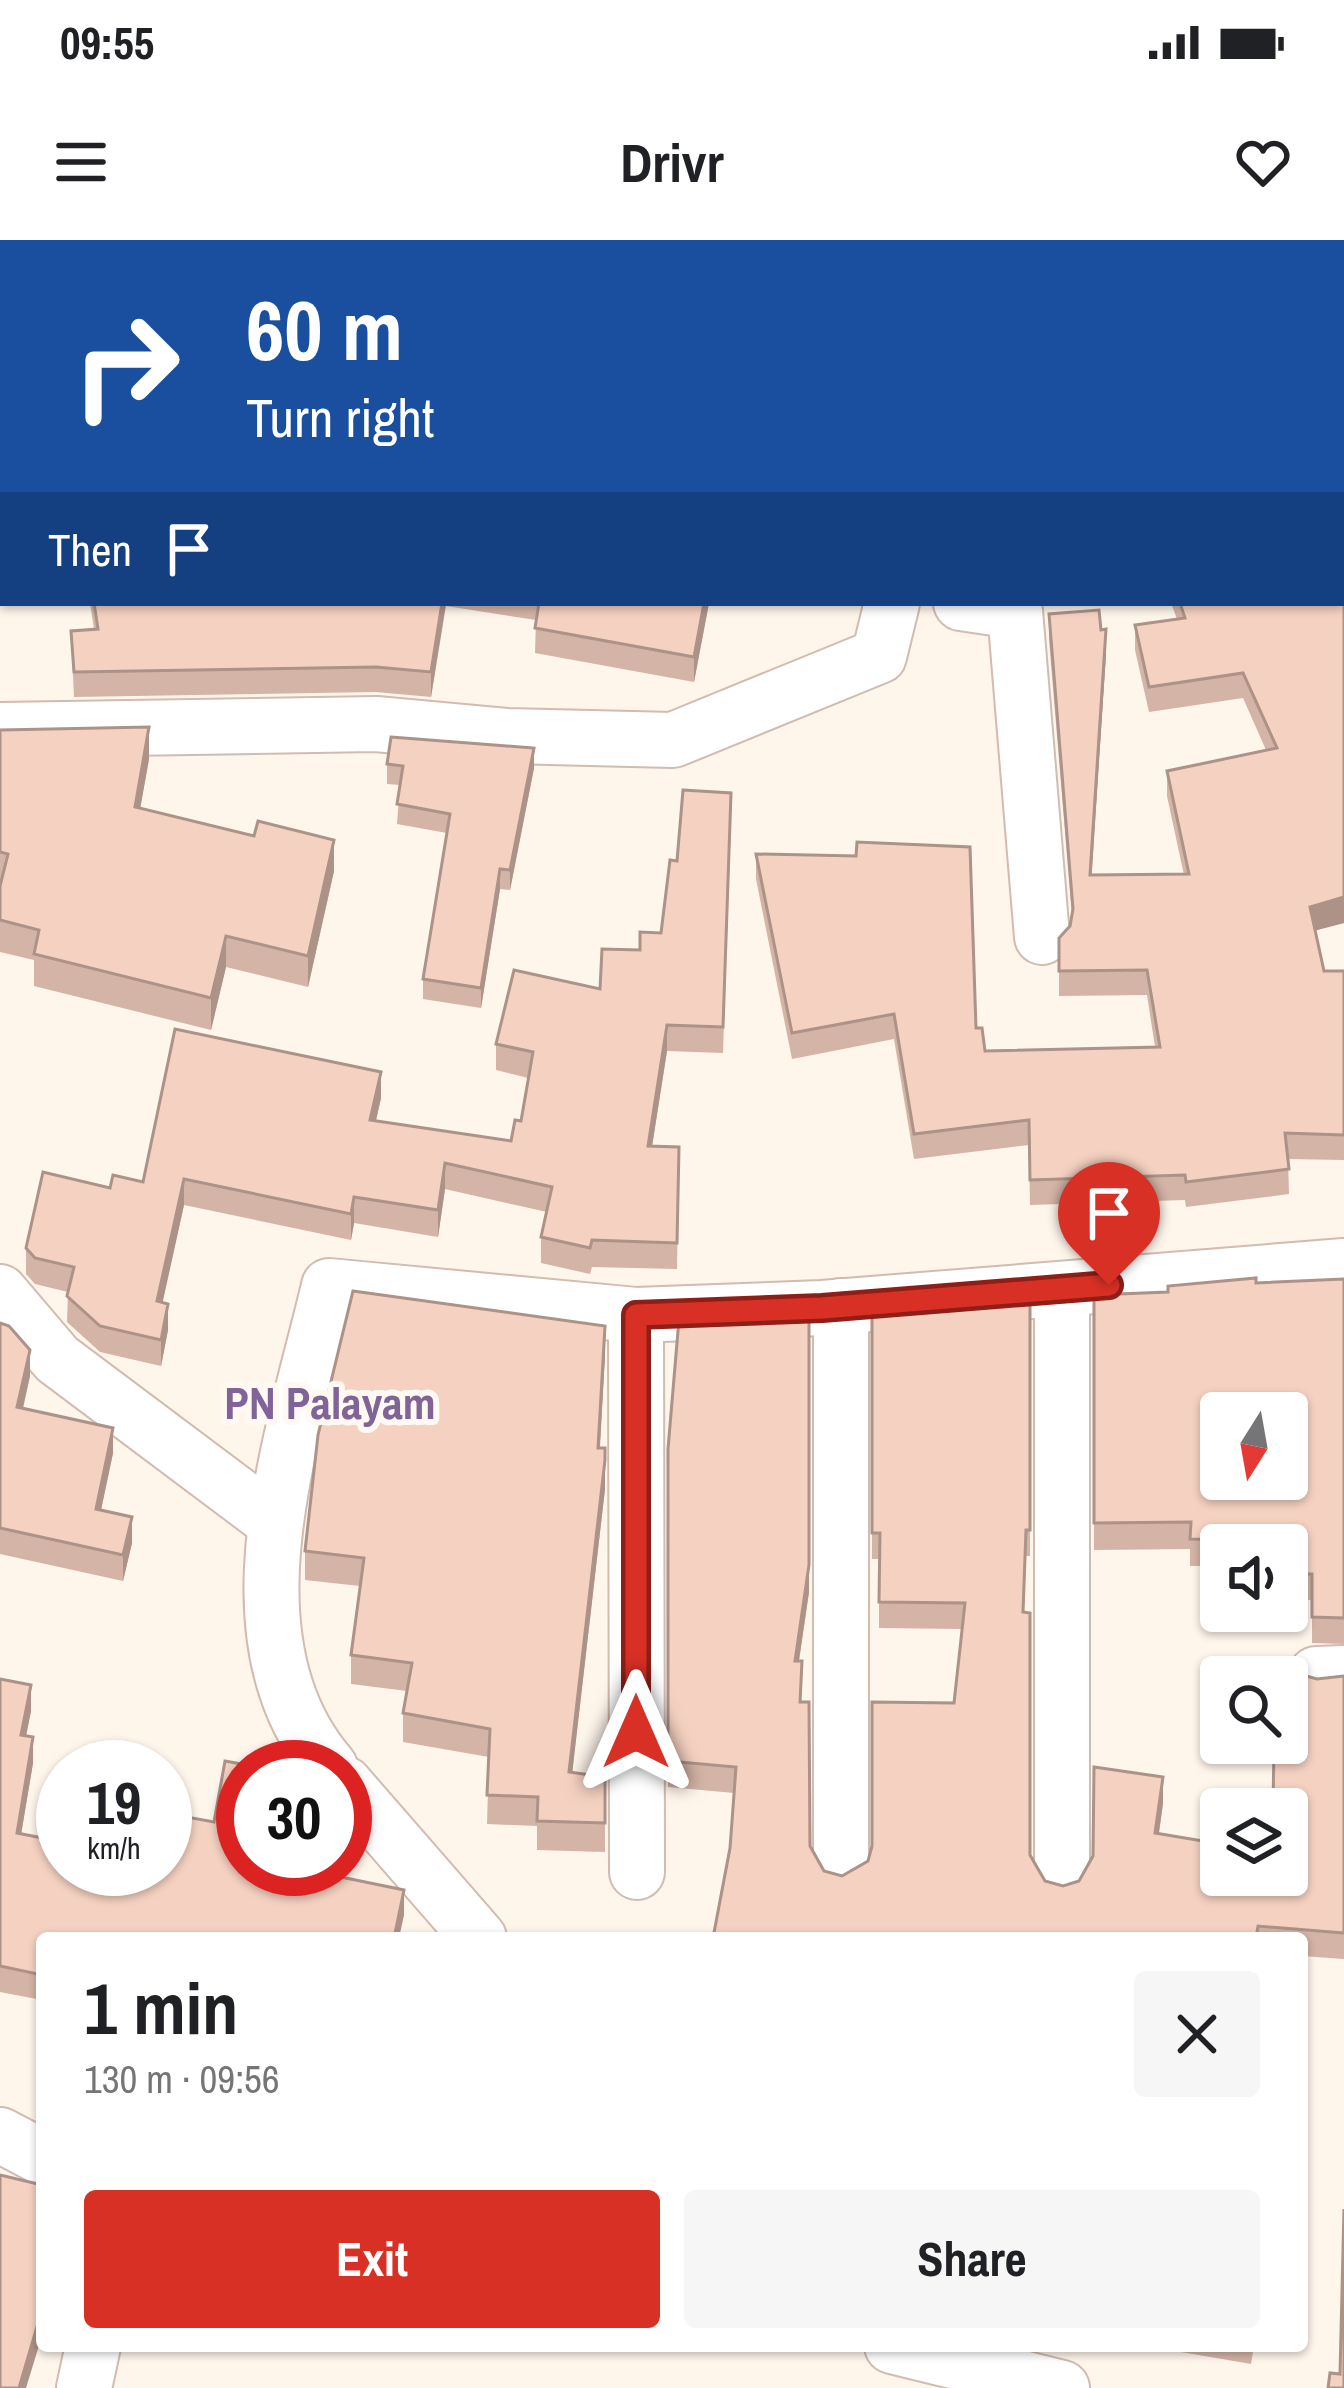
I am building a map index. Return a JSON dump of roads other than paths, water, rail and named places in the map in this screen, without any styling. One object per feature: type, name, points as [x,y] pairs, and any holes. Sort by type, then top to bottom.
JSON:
[{"type":"street","points":[[0,730],[376,724],[506,736],[674,740],[879,656],[891,606]]},
{"type":"street","points":[[981,606],[1015,611],[1042,937]]},
{"type":"street","points":[[307,1740],[271,1629],[273,1521],[329,1286],[636,1315],[841,1306],[1344,1266]]},
{"type":"street","points":[[1062,1289],[1062,1881]]},
{"type":"street","points":[[0,1292],[56,1359],[273,1521]]},
{"type":"street","points":[[841,1306],[841,1871]]},
{"type":"street","points":[[636,1315],[637,1872]]},
{"type":"street","points":[[372,1815],[474,1932]]},
{"type":"street","points":[[0,2134],[36,2154]]},
{"type":"street","points":[[84,2388],[92,2352]]},
{"type":"street","points":[[916,2352],[1062,2388]]},
{"type":"district","name":"PN Palayam","points":[[330,1403]]}]
